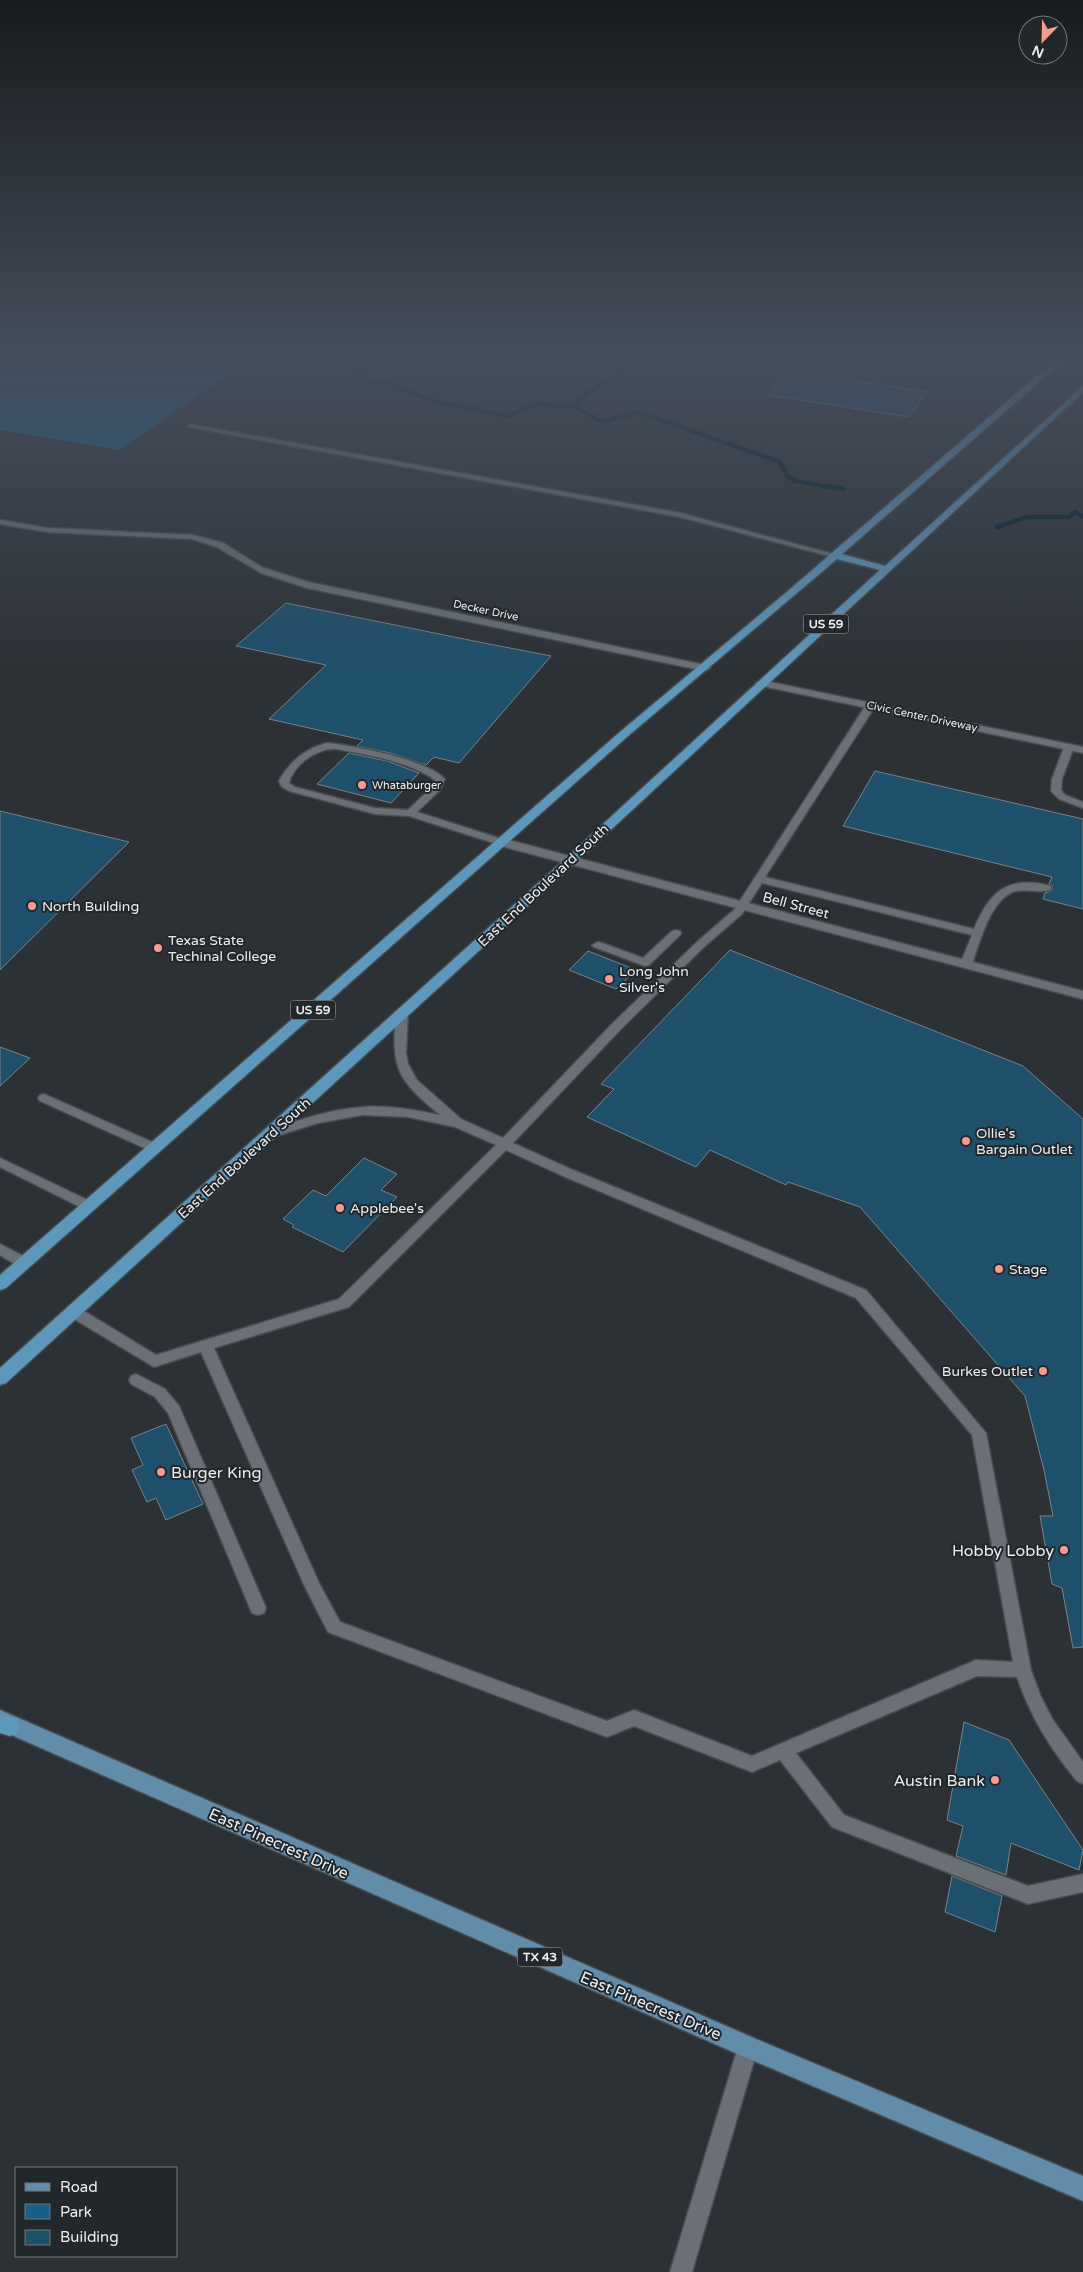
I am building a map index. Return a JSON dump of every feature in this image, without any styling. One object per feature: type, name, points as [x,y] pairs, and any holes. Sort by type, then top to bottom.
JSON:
[{"type":"highway","name":"US 59","points":[[0,1284],[624,734],[837,556],[946,460]]},
{"type":"highway","name":"East End Boulevard South","points":[[0,1378],[570,861],[761,682],[1005,460]]},
{"type":"highway","points":[[837,556],[887,569]]},
{"type":"main road","name":"East Pinecrest Drive","points":[[3,1723],[748,2047],[1083,2189]]},
{"type":"street","name":"Decker Drive","points":[[264,571],[307,585],[705,668]]},
{"type":"street","name":"Civic Center Driveway","points":[[761,682],[1083,750]]},
{"type":"street","name":"Bell Street","points":[[501,842],[1083,995]]},
{"type":"lane","points":[[378,460],[666,512],[837,556]]},
{"type":"lane","points":[[0,522],[47,530],[193,537],[220,545],[264,571]]},
{"type":"lane","points":[[74,1312],[154,1361],[206,1347],[344,1303],[505,1144],[616,1027],[702,943],[738,912],[871,705]]},
{"type":"lane","points":[[410,813],[440,784],[438,776],[421,768],[355,750],[326,746],[314,750],[289,772],[284,781],[284,784],[292,789],[375,811],[410,813],[501,842]]},
{"type":"lane","points":[[1069,747],[1057,779],[1056,791],[1062,797],[1083,805]]},
{"type":"lane","points":[[759,879],[978,933]]},
{"type":"lane","points":[[966,964],[987,911],[997,897],[1009,889],[1023,886],[1047,888]]},
{"type":"lane","points":[[598,945],[645,963],[676,933]]},
{"type":"lane","points":[[402,1013],[400,1054],[404,1068],[418,1087],[458,1123]]},
{"type":"lane","points":[[44,1098],[155,1148]]},
{"type":"lane","points":[[270,1134],[317,1119],[363,1111],[408,1114],[458,1123],[861,1294],[979,1433],[1023,1670],[1030,1694],[1051,1734],[1083,1775]]},
{"type":"lane","points":[[0,1162],[89,1206]]},
{"type":"lane","points":[[0,1248],[24,1263]]},
{"type":"lane","points":[[206,1347],[313,1587],[334,1627],[607,1729],[634,1718],[752,1764],[976,1668],[1023,1670]]},
{"type":"lane","points":[[136,1380],[160,1393],[174,1410],[258,1608]]},
{"type":"lane","points":[[783,1750],[838,1821],[1028,1895],[1083,1883]]},
{"type":"lane","points":[[681,2272],[748,2047]]},
{"type":"building","points":[[286,603],[551,656],[459,763],[434,757],[426,765],[390,753],[357,746],[363,740],[269,719],[326,665],[236,646]]},
{"type":"building","points":[[349,753],[387,761],[419,773],[391,803],[317,784]]},
{"type":"building","points":[[875,771],[1083,819],[1083,909],[1043,899],[1045,893],[1052,891],[1052,885],[1049,884],[1052,877],[843,826]]},
{"type":"building","name":"North Building","points":[[0,811],[129,842],[0,970]]},
{"type":"building","points":[[730,950],[1023,1066],[1083,1119],[1083,1647],[1073,1648],[1062,1588],[1052,1584],[1040,1516],[1053,1516],[1044,1470],[1025,1396],[860,1207],[788,1182],[786,1185],[710,1150],[696,1167],[587,1117],[614,1089],[601,1084]]},
{"type":"building","name":"Long John Silver's","points":[[588,951],[636,970],[616,989],[569,970]]},
{"type":"building","points":[[0,1047],[30,1058],[0,1086]]},
{"type":"building","name":"Applebee's","points":[[364,1158],[397,1174],[381,1190],[397,1197],[343,1252],[292,1227],[294,1225],[283,1219],[313,1190],[326,1196]]},
{"type":"building","name":"Burger King","points":[[166,1424],[203,1504],[166,1520],[156,1498],[147,1502],[132,1470],[143,1465],[131,1438]]},
{"type":"building","name":"Austin Bank","points":[[964,1722],[1009,1740],[1083,1850],[1079,1870],[1011,1843],[1006,1875],[956,1856],[963,1826],[947,1820]]},
{"type":"building","points":[[952,1876],[1002,1896],[995,1932],[945,1912]]},
{"type":"waterway","points":[[774,460],[780,462],[787,476],[795,481],[843,489]]},
{"type":"waterway","points":[[997,527],[1027,517],[1069,517],[1075,512],[1083,517]]},
{"type":"place","name":"Whataburger","points":[[362,785]]},
{"type":"place","name":"North Building","points":[[32,906]]},
{"type":"place","name":"Texas State Techinal College","points":[[158,948]]},
{"type":"place","name":"Long John Silver's","points":[[609,979]]},
{"type":"place","name":"Ollie's Bargain Outlet","points":[[966,1141]]},
{"type":"place","name":"Applebee's","points":[[340,1208]]},
{"type":"place","name":"Stage","points":[[999,1269]]},
{"type":"place","name":"Burkes Outlet","points":[[1043,1371]]},
{"type":"place","name":"Burger King","points":[[161,1472]]},
{"type":"place","name":"Hobby Lobby","points":[[1064,1550]]},
{"type":"place","name":"Austin Bank","points":[[995,1780]]}]
